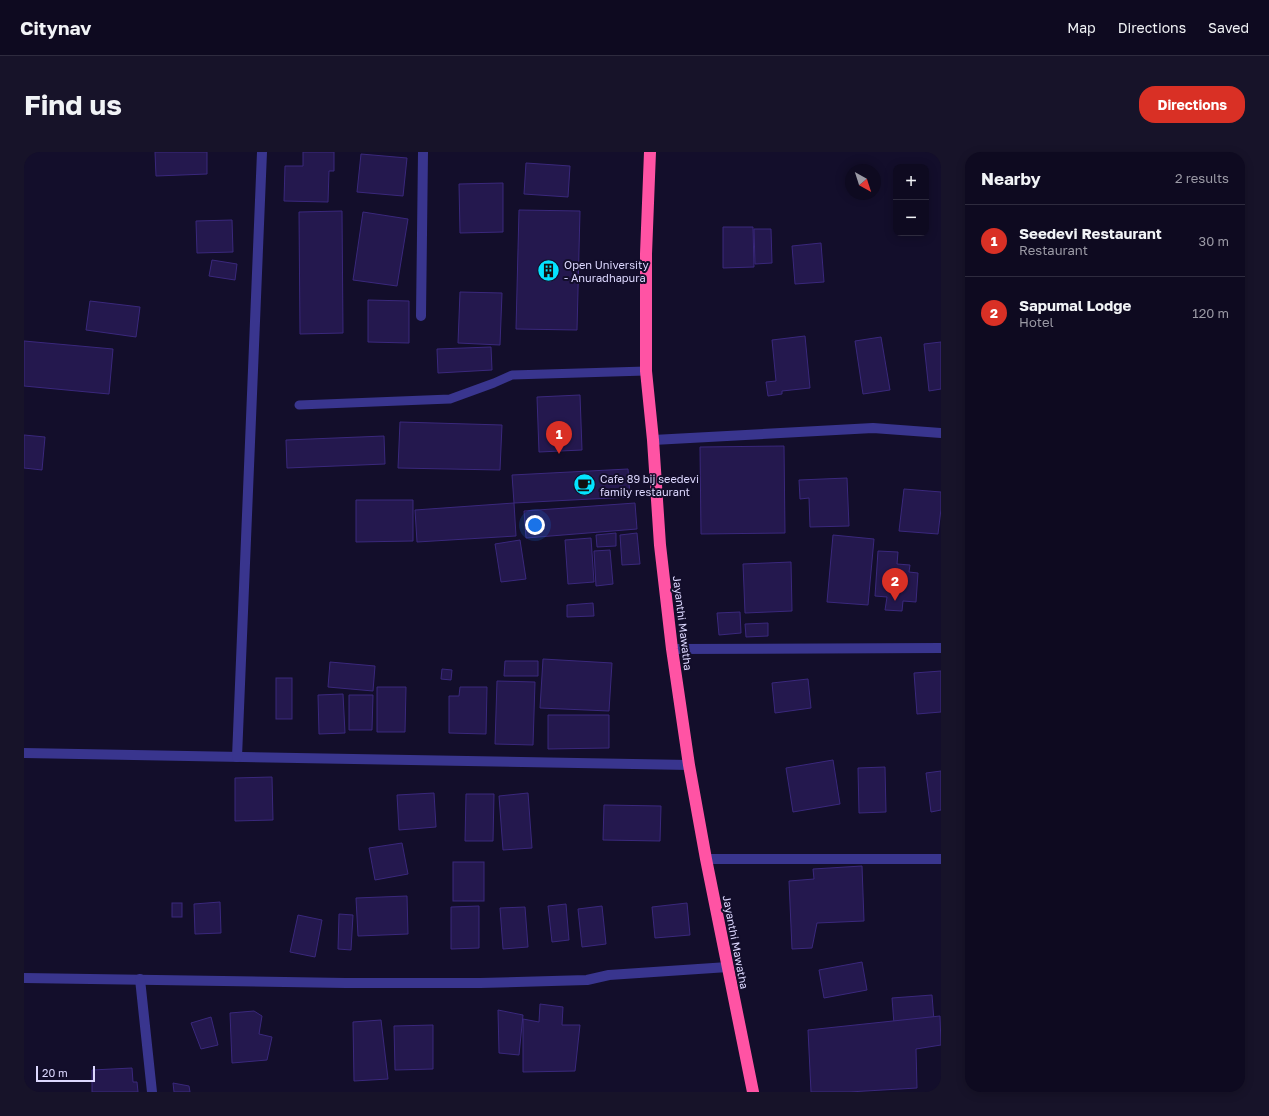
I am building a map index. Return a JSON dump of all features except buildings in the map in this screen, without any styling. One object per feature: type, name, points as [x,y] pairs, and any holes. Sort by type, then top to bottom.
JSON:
[{"type":"highway","name":"Jayanthi Mawatha","points":[[650,152],[646,254],[646,371],[660,545],[672,648],[689,765],[706,859],[753,1092]]},
{"type":"street","points":[[237,756],[262,152]]},
{"type":"street","points":[[421,316],[423,152]]},
{"type":"street","points":[[652,440],[873,428],[941,433]]},
{"type":"street","points":[[672,648],[941,648]]},
{"type":"street","points":[[24,753],[689,765]]},
{"type":"street","points":[[706,859],[941,859]]},
{"type":"street","points":[[24,978],[354,983],[480,983],[587,980],[609,975],[728,968]]},
{"type":"street","points":[[140,979],[152,1092]]},
{"type":"lane","points":[[299,405],[450,399],[512,375],[646,371]]},
{"type":"place","name":"Open University - Anuradhapura","points":[[548,270]]},
{"type":"place","name":"Seedevi Restaurant","points":[[559,454]]},
{"type":"place","name":"Cafe 89 bij seedevi family restaurant","points":[[585,484]]},
{"type":"place","name":"Sapumal Lodge","points":[[895,601]]}]
